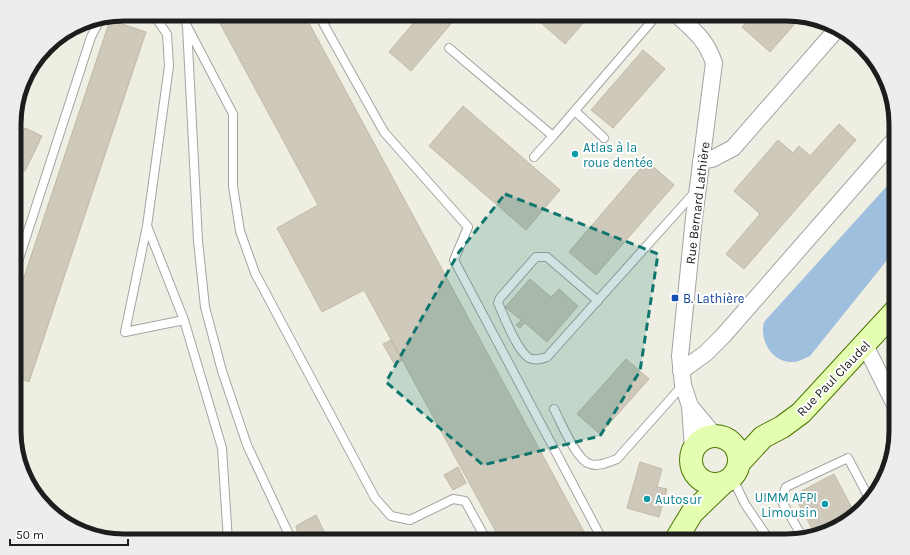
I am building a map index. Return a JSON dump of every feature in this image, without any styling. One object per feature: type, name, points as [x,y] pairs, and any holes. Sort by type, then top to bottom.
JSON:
[{"type":"street","name":"Rue Bernard Lathière","points":[[684,21],[702,38],[708,47],[714,63],[701,161],[680,356],[682,378],[690,406],[693,449]]},
{"type":"street","points":[[701,161],[712,159],[733,148],[834,33]]},
{"type":"street","points":[[682,378],[723,336],[889,146]]},
{"type":"street","name":"Rue Paul Claudel","points":[[679,534],[692,513],[731,475],[763,437],[782,427],[801,413],[889,318]]},
{"type":"street","points":[[865,345],[889,393]]},
{"type":"street","name":"Rue Bernard Lathière","points":[[690,406],[721,438]]},
{"type":"street","name":"Rue Paul Claudel","points":[[721,438],[763,437]]},
{"type":"street","points":[[706,438],[721,438],[737,450],[731,475],[706,483],[694,473],[691,461],[693,449],[699,442],[706,438]]},
{"type":"street","name":"Rue Paul Claudel","points":[[692,513],[694,473]]},
{"type":"lane","points":[[158,21],[167,34],[169,66],[147,226],[125,332],[184,320]]},
{"type":"lane","points":[[185,21],[233,114],[233,186],[240,231],[255,273],[375,498],[391,516],[410,520],[453,499],[465,501],[483,534]]},
{"type":"lane","points":[[322,21],[384,132],[468,227],[454,260],[599,534]]},
{"type":"lane","points":[[534,157],[652,21]]},
{"type":"lane","points":[[21,253],[91,37],[98,24]]},
{"type":"lane","points":[[187,26],[198,241],[205,307],[222,371],[247,445],[289,534]]},
{"type":"lane","points":[[449,48],[553,136]]},
{"type":"lane","points":[[575,111],[604,138]]},
{"type":"lane","points":[[598,301],[547,256],[536,258],[500,298],[498,303],[519,346],[528,357],[537,360],[548,357],[698,190]]},
{"type":"lane","points":[[147,226],[184,320],[222,448],[228,534]]},
{"type":"lane","points":[[554,409],[582,460],[590,464],[602,464],[617,459],[682,378]]},
{"type":"lane","points":[[800,533],[781,500],[786,487],[848,458],[867,495]]},
{"type":"lane","points":[[731,475],[744,504],[765,534]]},
{"type":"highlighted area","points":[[505,194],[658,254],[640,371],[600,436],[483,465],[386,382],[459,252]]},
{"type":"water","points":[[889,184],[889,258],[810,356],[795,362],[787,362],[774,355],[766,344],[763,329],[764,322]]},
{"type":"building","points":[[219,21],[308,21],[585,534],[497,534],[364,290],[322,312],[277,228],[318,205]]},
{"type":"building","points":[[415,21],[453,21],[411,71],[389,52]]},
{"type":"building","points":[[539,21],[585,21],[565,44]]},
{"type":"building","points":[[748,21],[797,22],[770,52],[742,27]]},
{"type":"building","points":[[109,22],[115,22],[146,32],[29,382],[21,379],[21,286]]},
{"type":"building","points":[[643,50],[665,69],[613,128],[591,110]]},
{"type":"building","points":[[463,106],[560,190],[526,230],[429,146]]},
{"type":"building","points":[[839,124],[856,140],[744,269],[726,254],[760,214],[734,191],[778,140],[793,153],[799,146],[810,156]]},
{"type":"building","points":[[25,128],[42,136],[25,171],[21,169],[21,136]]},
{"type":"building","points":[[647,161],[674,185],[596,275],[569,252]]},
{"type":"building","points":[[530,279],[551,297],[559,289],[578,306],[547,342],[525,323],[520,328],[516,325],[521,320],[505,307]]},
{"type":"building","points":[[391,340],[402,360],[395,365],[383,344]]},
{"type":"building","points":[[626,359],[649,379],[600,434],[577,414]]},
{"type":"building","name":"Autosur","points":[[640,462],[662,469],[657,487],[667,489],[659,517],[627,508]]},
{"type":"building","points":[[458,467],[466,483],[453,490],[444,475]]},
{"type":"building","name":"UIMM AFPI Limousin","points":[[834,474],[853,510],[838,520],[813,531],[794,495]]},
{"type":"building","points":[[316,515],[325,534],[298,534],[296,526]]},
{"type":"place","name":"Atlas à la roue dentée","points":[[575,154]]},
{"type":"place","name":"B. Lathière","points":[[675,298]]},
{"type":"place","name":"Autosur","points":[[647,499]]},
{"type":"place","name":"UIMM AFPI Limousin","points":[[825,504]]}]
